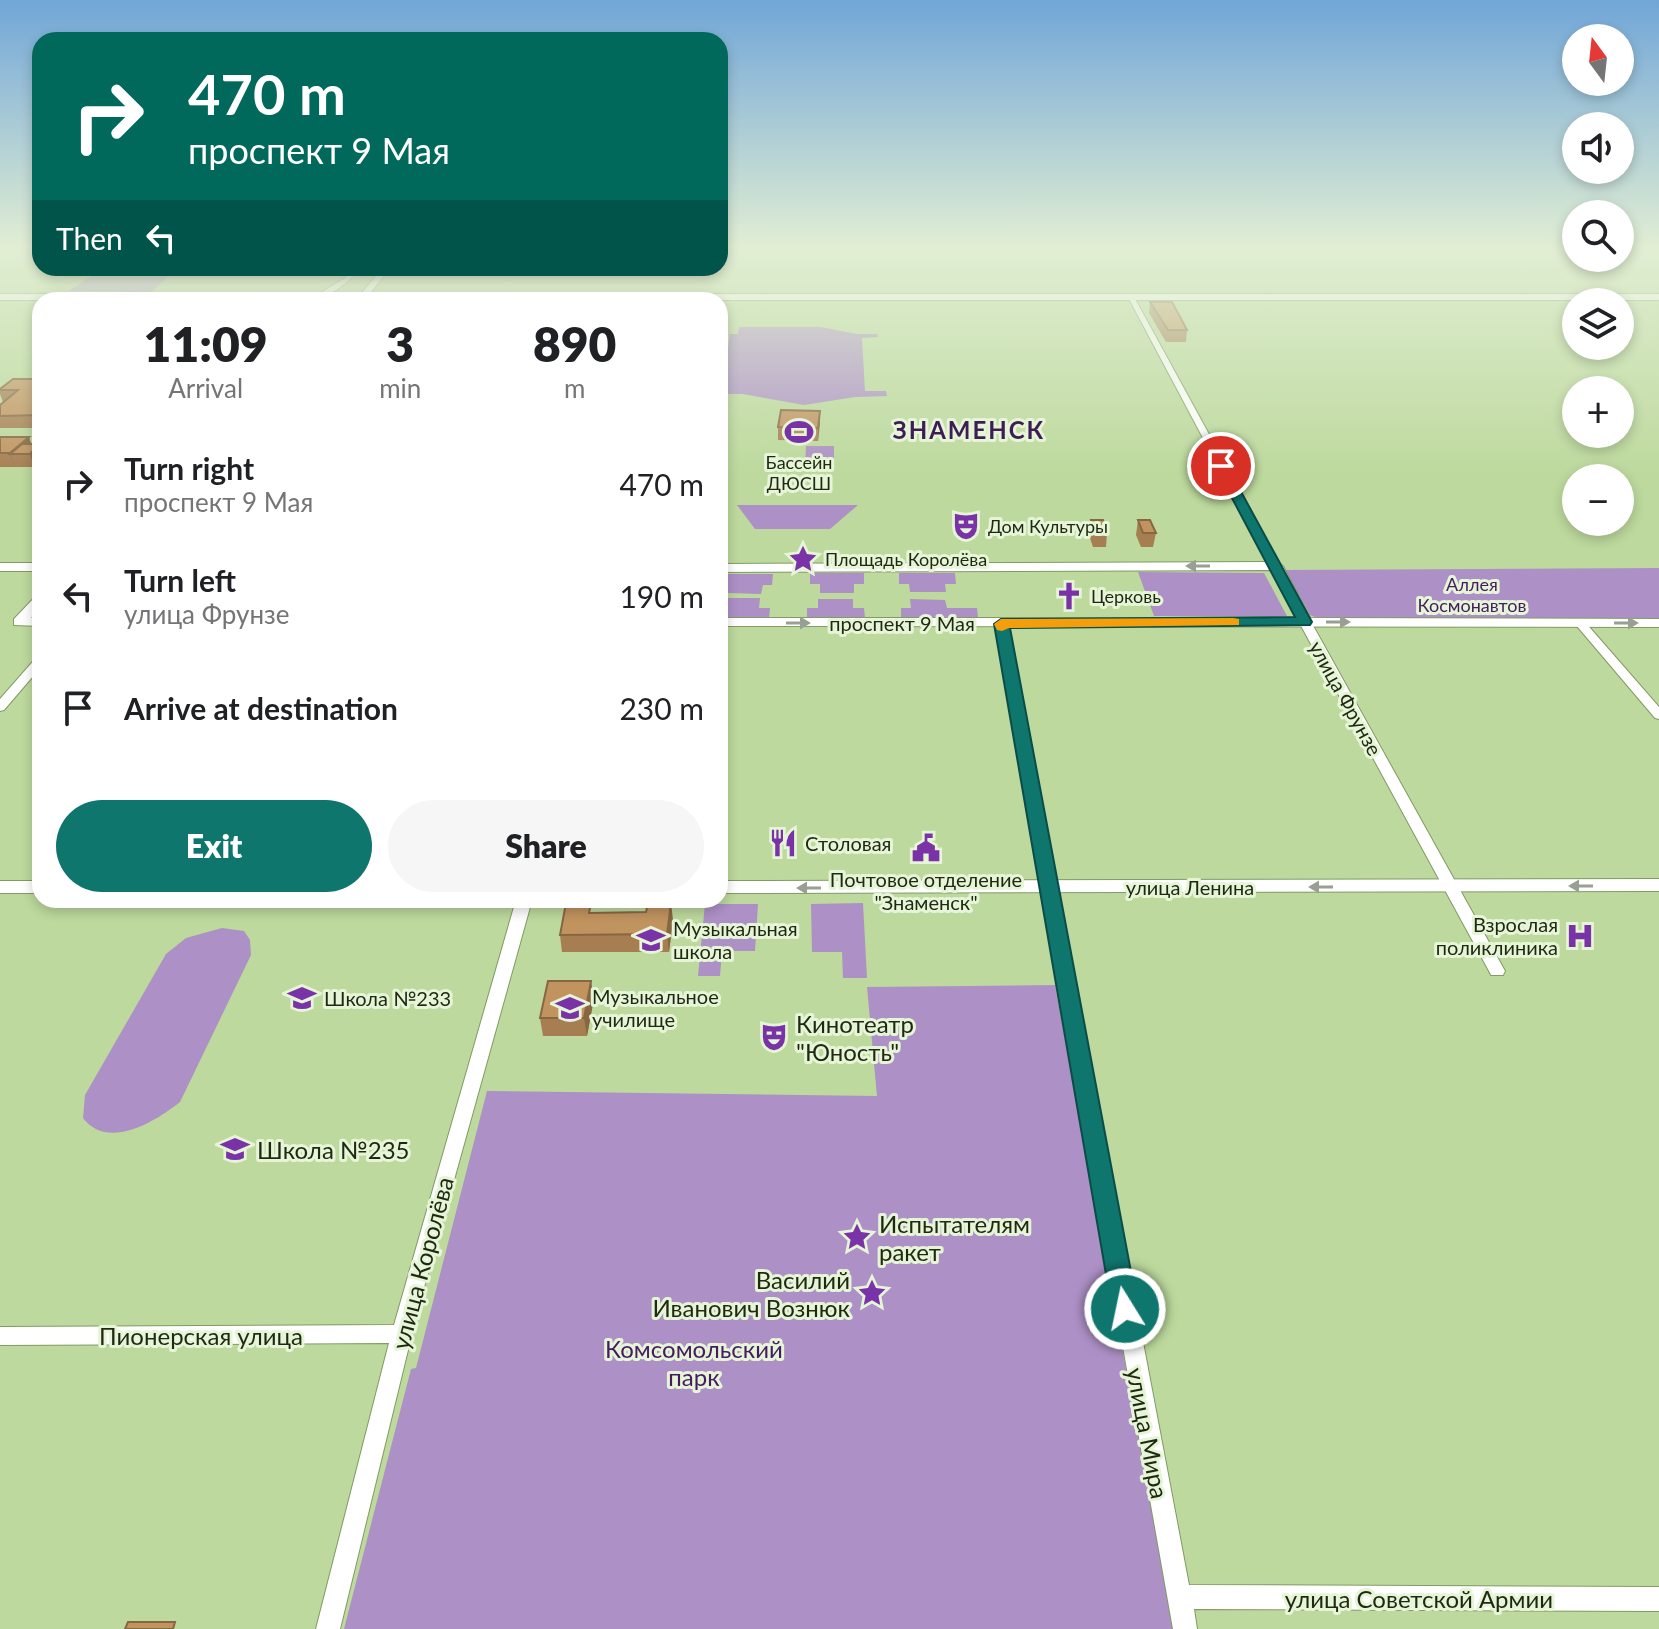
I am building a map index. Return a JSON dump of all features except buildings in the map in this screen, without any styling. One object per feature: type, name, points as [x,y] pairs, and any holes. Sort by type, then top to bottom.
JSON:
[{"type":"street","name":"улица Фрунзе","points":[[1145,324],[1497,971]]},
{"type":"street","points":[[728,568],[1276,566]]},
{"type":"street","points":[[0,567],[32,567]]},
{"type":"street","points":[[19,622],[32,608]]},
{"type":"street","points":[[0,622],[32,622]]},
{"type":"street","name":"проспект 9 Мая","points":[[728,622],[1659,623]]},
{"type":"street","points":[[1580,623],[1659,715]]},
{"type":"street","name":"улица Мира","points":[[1001,624],[1185,1629]]},
{"type":"street","points":[[0,707],[32,670]]},
{"type":"street","name":"улица Ленина","points":[[728,887],[1659,885]]},
{"type":"street","points":[[0,887],[32,887]]},
{"type":"street","name":"улица Королёва","points":[[328,1629],[402,1334],[522,908]]},
{"type":"street","name":"Пионерская улица","points":[[0,1336],[402,1334]]},
{"type":"street","name":"улица Советской Армии","points":[[1179,1597],[1659,1599]]},
{"type":"green space","points":[[739,327],[821,327],[857,334],[877,334],[878,337],[862,338],[865,391],[886,391],[887,396],[855,397],[804,405],[728,394],[730,334],[738,334]]},
{"type":"green space","points":[[806,446],[834,446],[834,468],[805,468]]},
{"type":"green space","points":[[737,505],[858,505],[830,529],[755,529]]},
{"type":"green space","name":"Аллея Космонавтов","points":[[1659,568],[1659,621],[1324,621],[1310,615],[1285,570]]},
{"type":"green space","points":[[1138,572],[1264,573],[1287,616],[1154,616]]},
{"type":"green space","points":[[810,573],[864,573],[864,584],[854,584],[854,593],[820,593],[820,584],[810,584]]},
{"type":"green space","points":[[899,573],[955,573],[956,584],[945,584],[946,592],[910,592],[909,584],[899,584]]},
{"type":"green space","points":[[728,574],[773,574],[772,585],[763,585],[761,594],[728,593]]},
{"type":"green space","points":[[728,598],[760,598],[759,608],[770,608],[769,618],[728,618]]},
{"type":"green space","points":[[818,599],[853,599],[853,608],[864,608],[865,618],[807,618],[807,608],[818,608]]},
{"type":"green space","points":[[910,599],[945,600],[947,608],[977,608],[978,618],[901,617],[901,608],[911,608]]},
{"type":"green space","points":[[863,903],[867,978],[843,978],[842,952],[812,952],[811,904]]},
{"type":"green space","points":[[758,904],[755,951],[722,951],[720,976],[698,976],[705,908]]},
{"type":"green space","points":[[222,928],[244,931],[250,940],[251,955],[180,1102],[132,1130],[105,1132],[93,1128],[83,1118],[85,1095],[166,954],[186,938]]},
{"type":"green space","name":"Комсомольский парк","points":[[1055,985],[1174,1629],[344,1629],[411,1369],[416,1368],[487,1091],[877,1096],[867,987]]},
{"type":"slow traffic","points":[[1002,627],[1001,624],[1233,622]]},
{"type":"place","name":"Бассейн ДЮСШ","points":[[799,432]]},
{"type":"place","name":"Дом Культуры","points":[[966,526]]},
{"type":"place","name":"Площадь Королёва","points":[[803,559]]},
{"type":"place","name":"Церковь","points":[[1069,596]]},
{"type":"place","name":"Столовая","points":[[783,843]]},
{"type":"place","name":"Почтовое отделение \"Знаменск\"","points":[[926,848]]},
{"type":"place","name":"Взрослая поликлиника","points":[[1580,936]]},
{"type":"place","name":"Музыкальная школа","points":[[651,940]]},
{"type":"place","name":"Школа №233","points":[[302,998]]},
{"type":"place","name":"Музыкальное училище","points":[[570,1008]]},
{"type":"place","name":"Кинотеатр \"Юность\"","points":[[774,1037]]},
{"type":"place","name":"Школа №235","points":[[235,1149]]},
{"type":"place","name":"Испытателям ракет","points":[[857,1237]]},
{"type":"place","name":"Василий Иванович Вознюк","points":[[872,1293]]},
{"type":"district","name":"ЗНАМЕНСК","points":[[969,429]]},
{"type":"route","points":[[1125,1309],[1001,624],[1305,622],[1221,466]]}]
